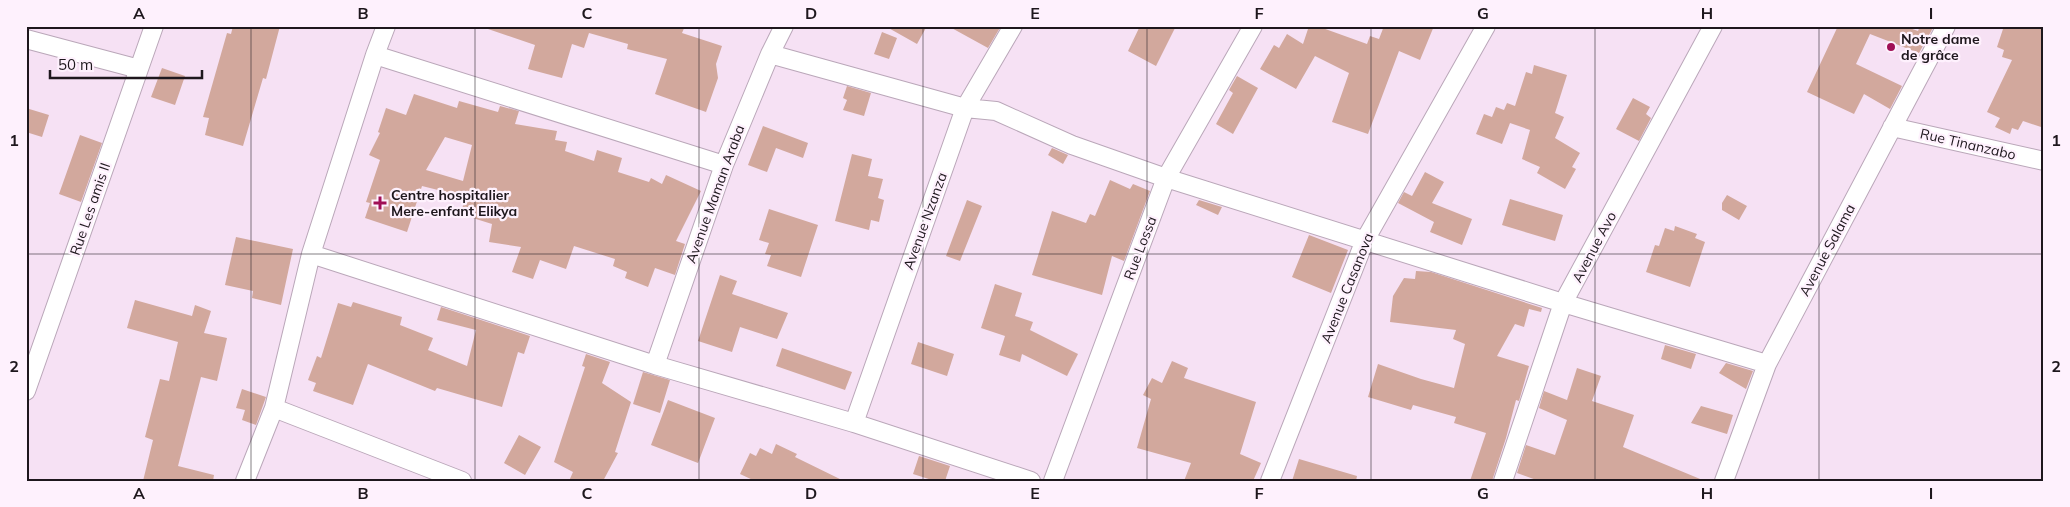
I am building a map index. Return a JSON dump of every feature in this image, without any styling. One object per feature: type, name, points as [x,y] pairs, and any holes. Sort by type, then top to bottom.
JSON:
[{"type":"street","name":"Rue Les amis II","points":[[26,391],[31,367],[154,26]]},
{"type":"street","points":[[245,481],[274,408],[311,254],[386,26]]},
{"type":"street","name":"Avenue Maman Araba","points":[[655,365],[724,165],[770,54],[784,26]]},
{"type":"street","name":"Avenue Nzanza","points":[[854,423],[965,108],[1013,26]]},
{"type":"street","name":"Rue Lossa","points":[[1052,481],[1166,178],[1253,26]]},
{"type":"street","name":"Avenue Casanova","points":[[1270,481],[1365,240],[1486,26]]},
{"type":"street","name":"Avenue Avo","points":[[1504,481],[1563,303],[1713,26]]},
{"type":"street","name":"Avenue Salama","points":[[1724,481],[1767,364],[1946,26]]},
{"type":"street","points":[[26,40],[138,68]]},
{"type":"street","points":[[770,54],[965,108],[996,111],[1072,145],[1166,178],[1563,303],[1767,364]]},
{"type":"street","points":[[375,55],[724,165]]},
{"type":"street","name":"Rue Tinanzabo","points":[[1892,127],[2044,161]]},
{"type":"street","points":[[311,254],[655,365],[854,423],[1031,481]]},
{"type":"street","points":[[274,408],[462,481]]},
{"type":"building","points":[[233,26],[280,26],[266,79],[263,78],[243,146],[205,135],[209,118],[203,117],[227,33],[231,34]]},
{"type":"building","points":[[489,26],[685,26],[682,33],[722,46],[716,64],[718,78],[706,112],[655,94],[667,59],[627,49],[628,44],[589,33],[584,48],[572,44],[562,78],[528,69],[535,45],[488,29]]},
{"type":"building","points":[[885,26],[927,26],[917,44]]},
{"type":"building","points":[[948,26],[1001,26],[988,48]]},
{"type":"building","points":[[1140,26],[1176,26],[1156,66],[1128,51]]},
{"type":"building","points":[[1309,26],[1317,26],[1367,44],[1370,36],[1379,39],[1384,26],[1434,26],[1420,60],[1399,51],[1368,134],[1332,122],[1349,73],[1315,56],[1296,89],[1260,69],[1274,45],[1279,48],[1287,34],[1303,44]]},
{"type":"building","points":[[1838,26],[1904,26],[1918,31],[1920,26],[1934,26],[1919,53],[1870,34],[1856,64],[1902,86],[1890,109],[1864,94],[1854,114],[1807,92]]},
{"type":"building","points":[[2004,26],[2044,26],[2044,128],[2023,121],[2018,130],[2012,128],[2010,134],[1995,127],[2000,118],[1987,112],[2012,60],[2002,57],[2004,50],[1997,47]]},
{"type":"building","points":[[882,32],[897,38],[889,59],[874,54]]},
{"type":"building","points":[[1534,65],[1567,75],[1555,113],[1564,117],[1555,138],[1580,153],[1572,167],[1576,169],[1565,189],[1537,173],[1540,167],[1522,159],[1530,130],[1510,123],[1502,144],[1476,134],[1484,114],[1492,117],[1496,107],[1504,110],[1507,103],[1515,106],[1526,72],[1532,74]]},
{"type":"building","points":[[162,68],[185,76],[175,105],[151,97]]},
{"type":"building","points":[[1237,76],[1258,88],[1233,134],[1216,124],[1233,93],[1229,90]]},
{"type":"building","points":[[847,86],[871,93],[864,116],[843,110],[847,100],[843,98]]},
{"type":"building","points":[[414,94],[457,108],[459,101],[498,112],[500,106],[519,111],[515,124],[557,131],[555,140],[567,142],[565,151],[594,161],[597,150],[622,158],[618,172],[649,182],[651,178],[662,184],[666,175],[701,191],[676,241],[685,244],[675,275],[655,268],[648,287],[625,278],[627,272],[613,266],[615,259],[574,246],[566,269],[540,260],[533,279],[512,272],[521,247],[489,242],[492,224],[460,214],[466,197],[422,186],[407,232],[365,218],[370,203],[366,202],[380,160],[369,155],[380,133],[378,132],[386,108],[406,115]],"holes":[[[445,137],[472,145],[463,181],[426,170]]]},
{"type":"building","points":[[1633,98],[1650,107],[1646,114],[1651,118],[1639,141],[1616,129]]},
{"type":"building","points":[[26,108],[49,115],[42,137],[26,132]]},
{"type":"building","points":[[763,126],[808,143],[803,158],[776,148],[767,172],[748,165]]},
{"type":"building","points":[[80,135],[102,143],[81,202],[59,194]]},
{"type":"building","points":[[1052,148],[1068,155],[1063,164],[1048,155]]},
{"type":"building","points":[[852,154],[872,159],[868,176],[883,179],[878,198],[884,200],[879,222],[871,220],[869,230],[835,221]]},
{"type":"building","points":[[1425,172],[1444,182],[1432,203],[1472,219],[1462,245],[1430,232],[1434,222],[1398,203],[1404,192],[1412,196]]},
{"type":"building","points":[[1110,180],[1130,189],[1133,184],[1150,191],[1124,261],[1112,256],[1102,295],[1032,275],[1052,211],[1086,223],[1090,214],[1095,216]]},
{"type":"building","points":[[1727,195],[1747,206],[1739,220],[1722,210],[1722,203]]},
{"type":"building","points":[[1510,199],[1563,215],[1555,241],[1502,225]]},
{"type":"building","points":[[967,200],[982,206],[960,261],[946,256]]},
{"type":"building","points":[[1199,200],[1222,207],[1218,215],[1196,205]]},
{"type":"building","points":[[769,209],[818,225],[801,277],[767,266],[771,255],[765,254],[769,243],[759,240]]},
{"type":"building","points":[[1675,226],[1697,234],[1695,238],[1705,242],[1690,287],[1646,272],[1655,245],[1659,246],[1665,228],[1674,231]]},
{"type":"building","points":[[1309,235],[1348,250],[1331,293],[1292,277]]},
{"type":"building","points":[[236,237],[293,249],[281,305],[252,298],[253,291],[225,285]]},
{"type":"building","points":[[1416,271],[1431,272],[1542,308],[1541,312],[1529,309],[1524,327],[1515,324],[1497,356],[1529,366],[1519,401],[1516,400],[1492,481],[1470,481],[1486,433],[1454,423],[1456,417],[1413,405],[1411,410],[1368,397],[1378,364],[1454,388],[1465,344],[1453,339],[1456,330],[1390,322],[1393,296],[1404,278],[1415,279]]},
{"type":"building","points":[[720,275],[737,281],[732,294],[788,313],[777,339],[740,327],[732,352],[698,341]]},
{"type":"building","points":[[995,284],[1022,293],[1015,316],[1033,322],[1030,330],[1078,354],[1067,376],[1022,354],[1020,362],[999,355],[1005,336],[981,328]]},
{"type":"building","points":[[135,300],[192,316],[195,305],[211,311],[204,333],[227,338],[217,381],[201,377],[178,466],[214,475],[213,481],[143,481],[153,440],[145,437],[160,379],[169,381],[178,342],[127,328]]},
{"type":"building","points":[[353,302],[402,317],[400,325],[433,338],[428,350],[467,366],[476,330],[437,320],[441,307],[530,336],[524,354],[518,352],[502,407],[437,388],[435,391],[368,364],[353,405],[313,391],[316,383],[308,380],[317,356],[321,358],[338,303],[351,307]]},
{"type":"building","points":[[918,342],[954,354],[947,376],[911,364]]},
{"type":"building","points":[[1665,345],[1696,354],[1691,369],[1661,359]]},
{"type":"building","points":[[782,348],[852,372],[845,390],[776,366]]},
{"type":"building","points":[[586,354],[610,362],[602,383],[631,402],[615,452],[618,453],[603,481],[569,481],[573,472],[554,462],[585,367],[582,366]]},
{"type":"building","points":[[1172,361],[1188,368],[1184,378],[1256,402],[1240,454],[1261,463],[1253,481],[1184,481],[1191,463],[1137,448],[1151,399],[1143,395],[1152,378],[1162,383]]},
{"type":"building","points":[[1726,363],[1753,371],[1746,389],[1719,373]]},
{"type":"building","points":[[1577,368],[1601,376],[1592,401],[1634,415],[1623,447],[1705,481],[1539,481],[1517,473],[1526,445],[1555,455],[1567,420],[1539,408],[1544,391],[1567,400]]},
{"type":"building","points":[[643,372],[670,380],[660,413],[633,404]]},
{"type":"building","points":[[242,389],[266,397],[256,425],[242,420],[245,410],[236,408]]},
{"type":"building","points":[[668,400],[715,418],[698,463],[651,445]]},
{"type":"building","points":[[1701,406],[1733,415],[1727,434],[1691,423]]},
{"type":"building","points":[[519,435],[541,447],[525,475],[504,463]]},
{"type":"building","points":[[776,444],[797,454],[795,457],[844,481],[755,481],[740,474],[750,453],[756,456],[760,448],[772,454]]},
{"type":"building","points":[[919,456],[950,466],[945,481],[935,481],[913,474]]},
{"type":"building","points":[[1299,459],[1357,476],[1356,481],[1292,481]]},
{"type":"place","name":"Notre dame de grâce","points":[[1891,47]]},
{"type":"place","name":"Centre hospitalier Mere-enfant Elikya","points":[[380,203]]}]
